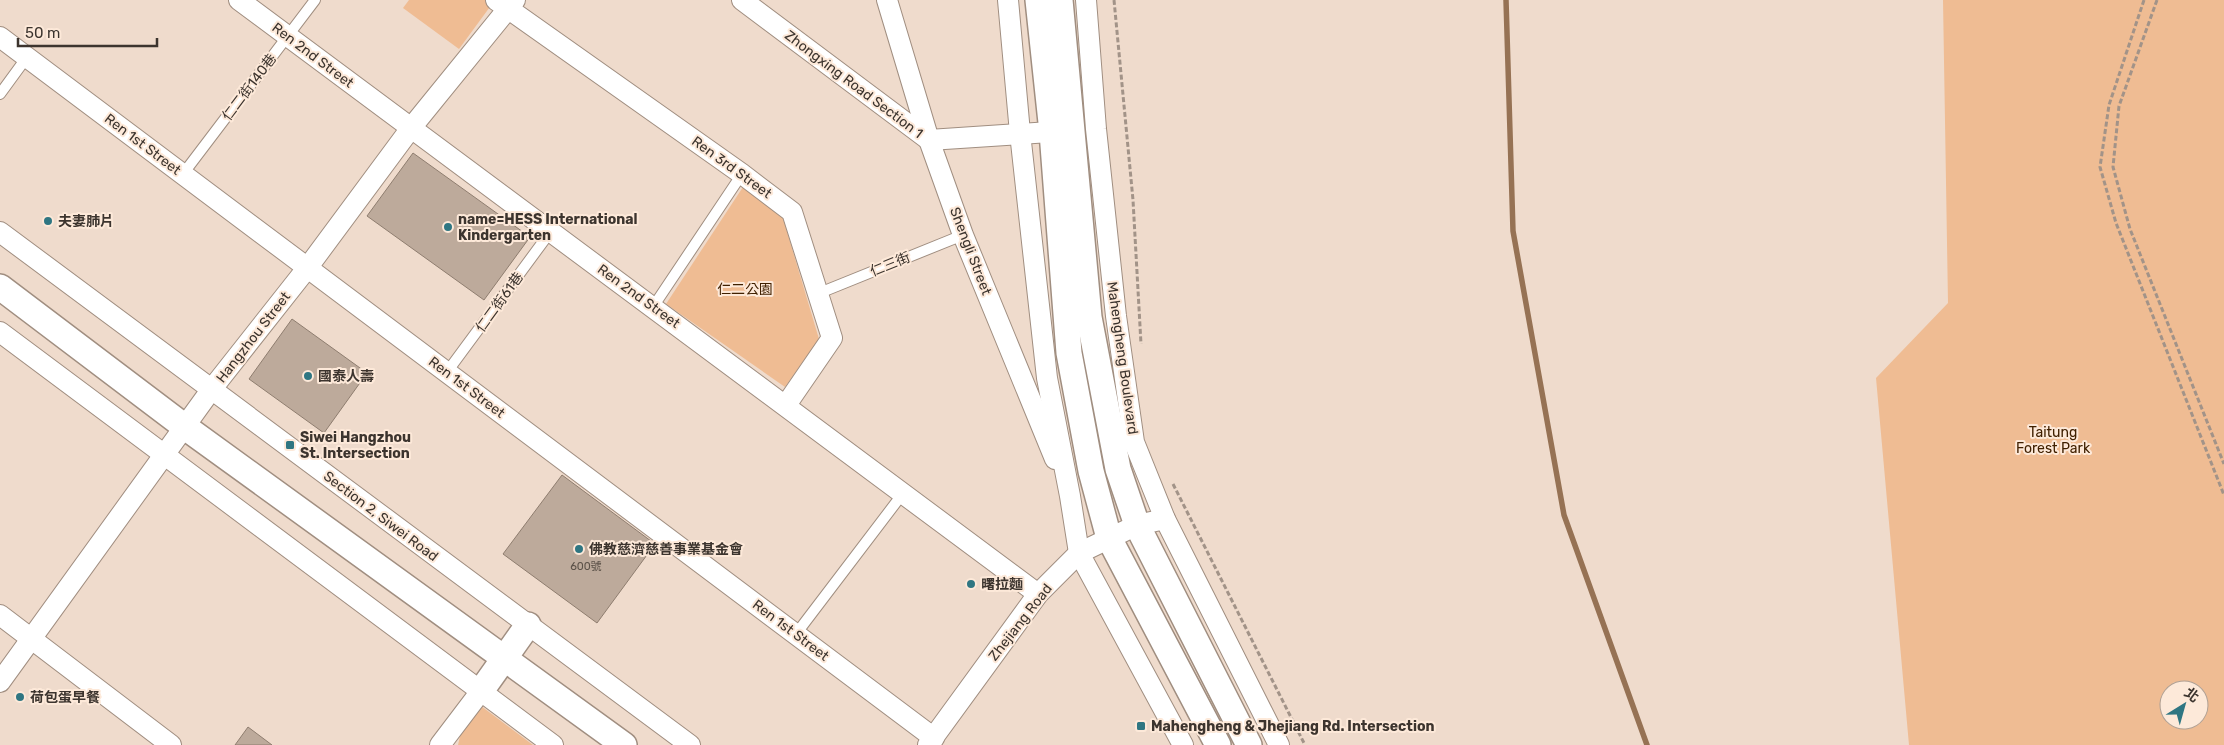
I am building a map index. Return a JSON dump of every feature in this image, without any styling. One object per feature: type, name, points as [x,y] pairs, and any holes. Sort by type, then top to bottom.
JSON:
[{"type":"street","name":"Ren 2nd Street","points":[[238,0],[904,492],[1038,594]]},
{"type":"street","name":"Zhongxing Road Section 1","points":[[742,0],[929,140],[1020,132],[1074,130]]},
{"type":"street","name":"Shengli Street","points":[[888,0],[929,140],[963,235],[1070,496]]},
{"type":"street","points":[[1008,0],[1020,132],[1047,378],[1079,553],[1183,745]]},
{"type":"street","name":"Mahengheng Boulevard","points":[[1038,0],[1074,130],[1116,316],[1134,442],[1165,519],[1279,745]]},
{"type":"street","name":"Mahengheng Boulevard","points":[[1060,0],[1074,130],[1089,317],[1118,469],[1137,525],[1246,739]]},
{"type":"street","name":"Mahengheng Boulevard","points":[[1086,0],[1074,130],[1069,353],[1091,471],[1109,538],[1218,745]]},
{"type":"street","name":"Hangzhou Street","points":[[0,682],[211,390],[308,268],[506,3]]},
{"type":"street","name":"Ren 3rd Street","points":[[506,3],[792,212],[832,338],[786,405]]},
{"type":"street","name":"Ren 1st Street","points":[[0,37],[796,634],[931,741]]},
{"type":"street","name":"Section 2, Siwei Road","points":[[0,232],[690,745]]},
{"type":"street","points":[[0,287],[185,426],[624,745]]},
{"type":"street","points":[[0,332],[553,745]]},
{"type":"street","name":"Zhejiang Road","points":[[931,741],[1038,594],[1079,553],[1137,525],[1165,519]]},
{"type":"street","points":[[0,615],[171,745]]},
{"type":"street","points":[[440,745],[528,625]]},
{"type":"street","points":[[1246,739],[1265,719]]},
{"type":"lane","name":"仁二街140巷","points":[[183,174],[315,0]]},
{"type":"lane","points":[[0,94],[27,57]]},
{"type":"lane","points":[[653,307],[742,174]]},
{"type":"lane","name":"仁二街61巷","points":[[447,372],[551,231]]},
{"type":"lane","name":"仁三街","points":[[817,294],[963,235]]},
{"type":"lane","points":[[796,634],[904,492]]},
{"type":"path","points":[[1114,0],[1133,200],[1141,346]]},
{"type":"path","points":[[2144,0],[2109,105],[2100,167],[2116,223],[2224,495]]},
{"type":"path","points":[[2158,0],[2119,106],[2113,166],[2130,229],[2224,464]]},
{"type":"path","points":[[1170,478],[1305,745]]},
{"type":"green space","points":[[409,0],[495,0],[459,49],[403,8]]},
{"type":"green space","name":"Taitung Forest Park","points":[[1943,0],[2224,0],[2224,745],[1909,745],[1876,378],[1948,303]]},
{"type":"green space","name":"仁二公園","points":[[743,187],[783,218],[819,339],[785,387],[666,304]]},
{"type":"green space","points":[[469,697],[533,745],[458,745]]},
{"type":"building","name":"name=HESS International Kindergarten","points":[[413,153],[530,237],[484,300],[367,216]]},
{"type":"building","name":"國泰人壽","points":[[292,319],[367,373],[324,433],[249,379]]},
{"type":"building","name":"佛教慈濟慈善事業基金會","points":[[562,475],[655,544],[597,623],[503,554]]},
{"type":"building","points":[[248,727],[272,745],[235,745]]},
{"type":"waterway","points":[[1506,0],[1513,231],[1564,515],[1647,745]]},
{"type":"place","name":"夫妻肺片","points":[[48,221]]},
{"type":"place","name":"name=HESS International Kindergarten","points":[[448,227]]},
{"type":"place","name":"國泰人壽","points":[[308,376]]},
{"type":"place","name":"Siwei Hangzhou St. Intersection","points":[[290,445]]},
{"type":"place","name":"佛教慈濟慈善事業基金會","points":[[579,549]]},
{"type":"place","name":"曙拉麵","points":[[971,584]]},
{"type":"place","name":"荷包蛋早餐","points":[[20,697]]},
{"type":"place","name":"Mahengheng & Jhejiang Rd. Intersection","points":[[1141,726]]}]
